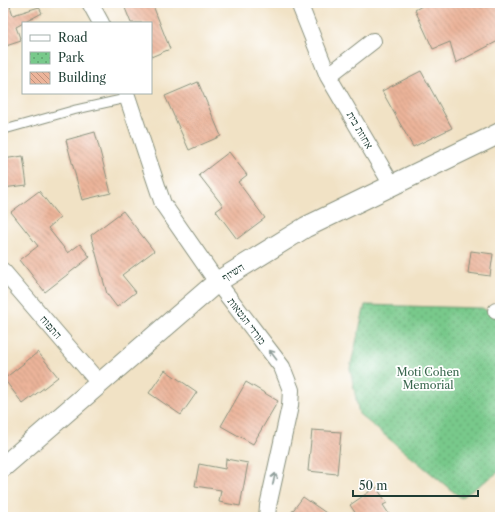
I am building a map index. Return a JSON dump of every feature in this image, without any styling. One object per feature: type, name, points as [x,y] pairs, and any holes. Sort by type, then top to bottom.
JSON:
[{"type":"street","points":[[90,3],[100,22]]},
{"type":"street","name":"אחוזת בית","points":[[299,3],[328,76],[392,185]]},
{"type":"street","points":[[328,76],[373,41]]},
{"type":"street","name":"מורדי הגטאות","points":[[127,96],[163,204],[217,282],[282,367],[291,390],[290,406],[268,506],[267,517]]},
{"type":"street","name":"השיזף","points":[[3,467],[217,282],[306,227],[500,133]]},
{"type":"street","name":"התפוח","points":[[3,271],[100,384]]},
{"type":"lane","points":[[3,130],[127,96]]},
{"type":"green space","name":"Moti Cohen Memorial","points":[[365,305],[482,308],[500,318],[500,471],[461,498],[359,414],[350,368]]},
{"type":"building","points":[[3,3],[9,3],[13,15],[39,7],[42,13],[25,22],[22,22],[22,24],[16,27],[21,41],[3,47]]},
{"type":"building","points":[[123,3],[152,3],[170,49],[152,57],[152,22],[131,22]]},
{"type":"building","points":[[427,3],[500,3],[500,40],[456,63],[450,42],[433,49],[415,10]]},
{"type":"building","points":[[421,71],[452,128],[413,147],[382,91]]},
{"type":"building","points":[[198,82],[221,136],[189,150],[165,96]]},
{"type":"building","points":[[95,132],[111,193],[82,200],[66,140]]},
{"type":"building","points":[[229,152],[247,175],[238,182],[265,218],[237,239],[216,211],[223,206],[199,175]]},
{"type":"building","points":[[23,156],[27,185],[3,188],[3,159]]},
{"type":"building","points":[[39,191],[60,218],[48,228],[68,253],[80,244],[90,257],[45,292],[20,260],[38,246],[11,212]]},
{"type":"building","points":[[123,211],[154,251],[122,275],[136,292],[117,307],[107,294],[91,235]]},
{"type":"building","points":[[471,251],[493,254],[490,276],[468,273]]},
{"type":"building","points":[[38,352],[58,377],[23,404],[4,379]]},
{"type":"building","points":[[165,370],[197,392],[181,415],[149,393]]},
{"type":"building","points":[[246,382],[278,401],[253,444],[221,426]]},
{"type":"building","points":[[312,430],[341,432],[337,474],[308,471]]},
{"type":"building","points":[[226,459],[248,463],[240,506],[219,502],[221,490],[195,486],[199,464],[225,469]]},
{"type":"building","points":[[376,487],[387,503],[383,505],[391,517],[358,517],[350,505]]},
{"type":"building","points":[[303,497],[332,517],[288,517]]}]
